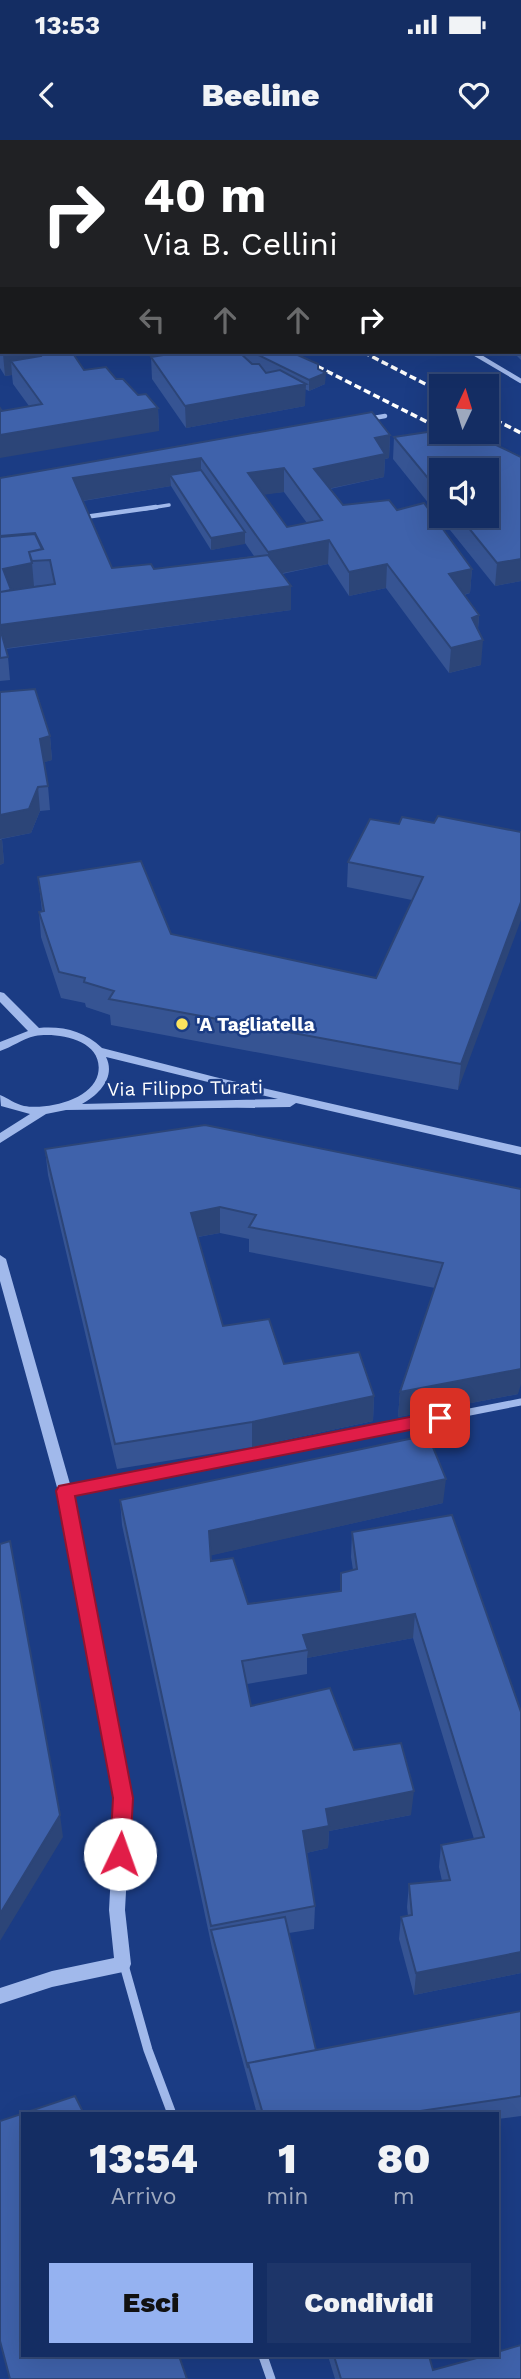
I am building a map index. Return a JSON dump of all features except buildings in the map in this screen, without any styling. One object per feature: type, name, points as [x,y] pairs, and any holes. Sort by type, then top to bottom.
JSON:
[{"type":"street","points":[[475,354],[521,382]]},
{"type":"street","points":[[356,421],[385,416]]},
{"type":"street","points":[[0,996],[36,1032]]},
{"type":"street","points":[[0,1047],[18,1037],[36,1032],[72,1034],[98,1051],[103,1063],[103,1077],[95,1090],[63,1109]]},
{"type":"street","name":"Via Filippo Turati","points":[[98,1051],[308,1103],[521,1151]]},
{"type":"street","points":[[0,1099],[22,1110],[43,1111]]},
{"type":"street","name":"Via Filippo Turati","points":[[43,1111],[308,1103]]},
{"type":"street","points":[[0,1139],[43,1111]]},
{"type":"street","points":[[0,1259],[65,1491],[123,1798],[117,1910],[123,1964],[148,2050],[171,2112]]},
{"type":"street","points":[[65,1491],[521,1402]]},
{"type":"street","points":[[0,1996],[52,1979],[123,1964]]},
{"type":"street","points":[[263,2357],[271,2379]]},
{"type":"lane","points":[[82,517],[169,505]]},
{"type":"railway","points":[[293,354],[429,423]]},
{"type":"railway","points":[[367,354],[429,386]]},
{"type":"railway","points":[[499,422],[521,433]]},
{"type":"place","name":"'A Tagliatella","points":[[182,1024]]},
{"type":"route","points":[[120,1854],[123,1798],[65,1491],[440,1418]]}]
